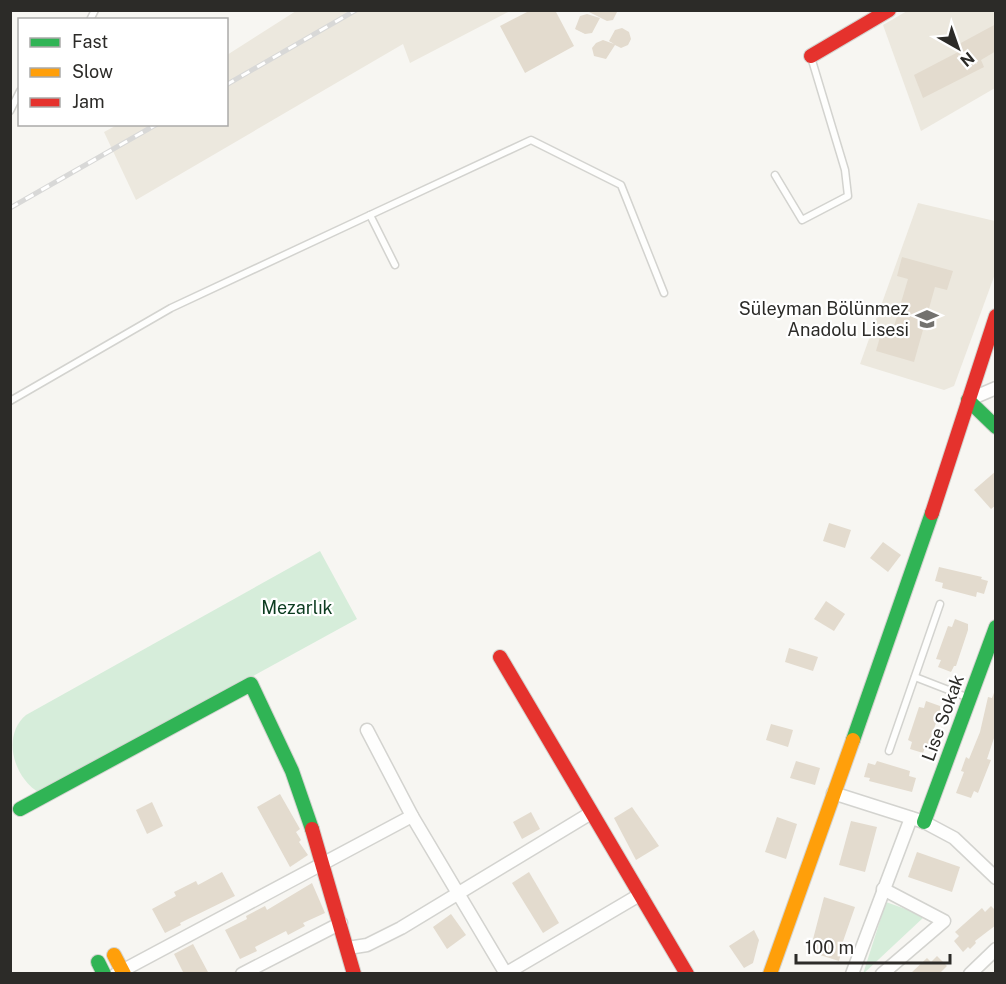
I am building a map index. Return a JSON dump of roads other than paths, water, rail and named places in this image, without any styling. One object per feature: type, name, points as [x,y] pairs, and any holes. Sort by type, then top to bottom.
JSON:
[{"type":"street","points":[[811,56],[889,10]]},
{"type":"street","points":[[770,974],[918,557],[996,316]]},
{"type":"street","points":[[968,400],[996,388]]},
{"type":"street","points":[[968,400],[996,427]]},
{"type":"street","name":"Lise Sokak","points":[[918,820],[996,627]]},
{"type":"street","points":[[500,657],[687,974]]},
{"type":"street","points":[[20,809],[251,684],[292,771],[323,864],[354,974]]},
{"type":"street","points":[[367,730],[412,816],[505,974],[640,894]]},
{"type":"street","points":[[833,793],[918,820],[954,838],[996,878]]},
{"type":"street","points":[[348,948],[367,945],[458,895],[591,813]]},
{"type":"street","points":[[114,955],[121,972],[412,816]]},
{"type":"street","points":[[852,974],[883,889],[918,820]]},
{"type":"street","points":[[882,974],[944,921],[883,889]]},
{"type":"street","points":[[242,974],[341,923]]},
{"type":"street","points":[[969,974],[996,950]]},
{"type":"lane","points":[[775,175],[802,220],[848,196],[845,170],[811,56]]},
{"type":"lane","points":[[10,111],[18,95]]},
{"type":"lane","points":[[10,401],[171,308],[531,140],[621,185],[664,293]]},
{"type":"lane","points":[[370,216],[394,265]]},
{"type":"lane","points":[[889,751],[940,604]]},
{"type":"lane","points":[[915,677],[969,698]]},
{"type":"railway","points":[[228,84],[356,10]]},
{"type":"railway","points":[[10,208],[154,126]]},
{"type":"place","name":"Süleyman Bölünmez Anadolu Lisesi","points":[[927,319]]},
{"type":"park label","name":"Mezarlık","points":[[297,608]]}]
